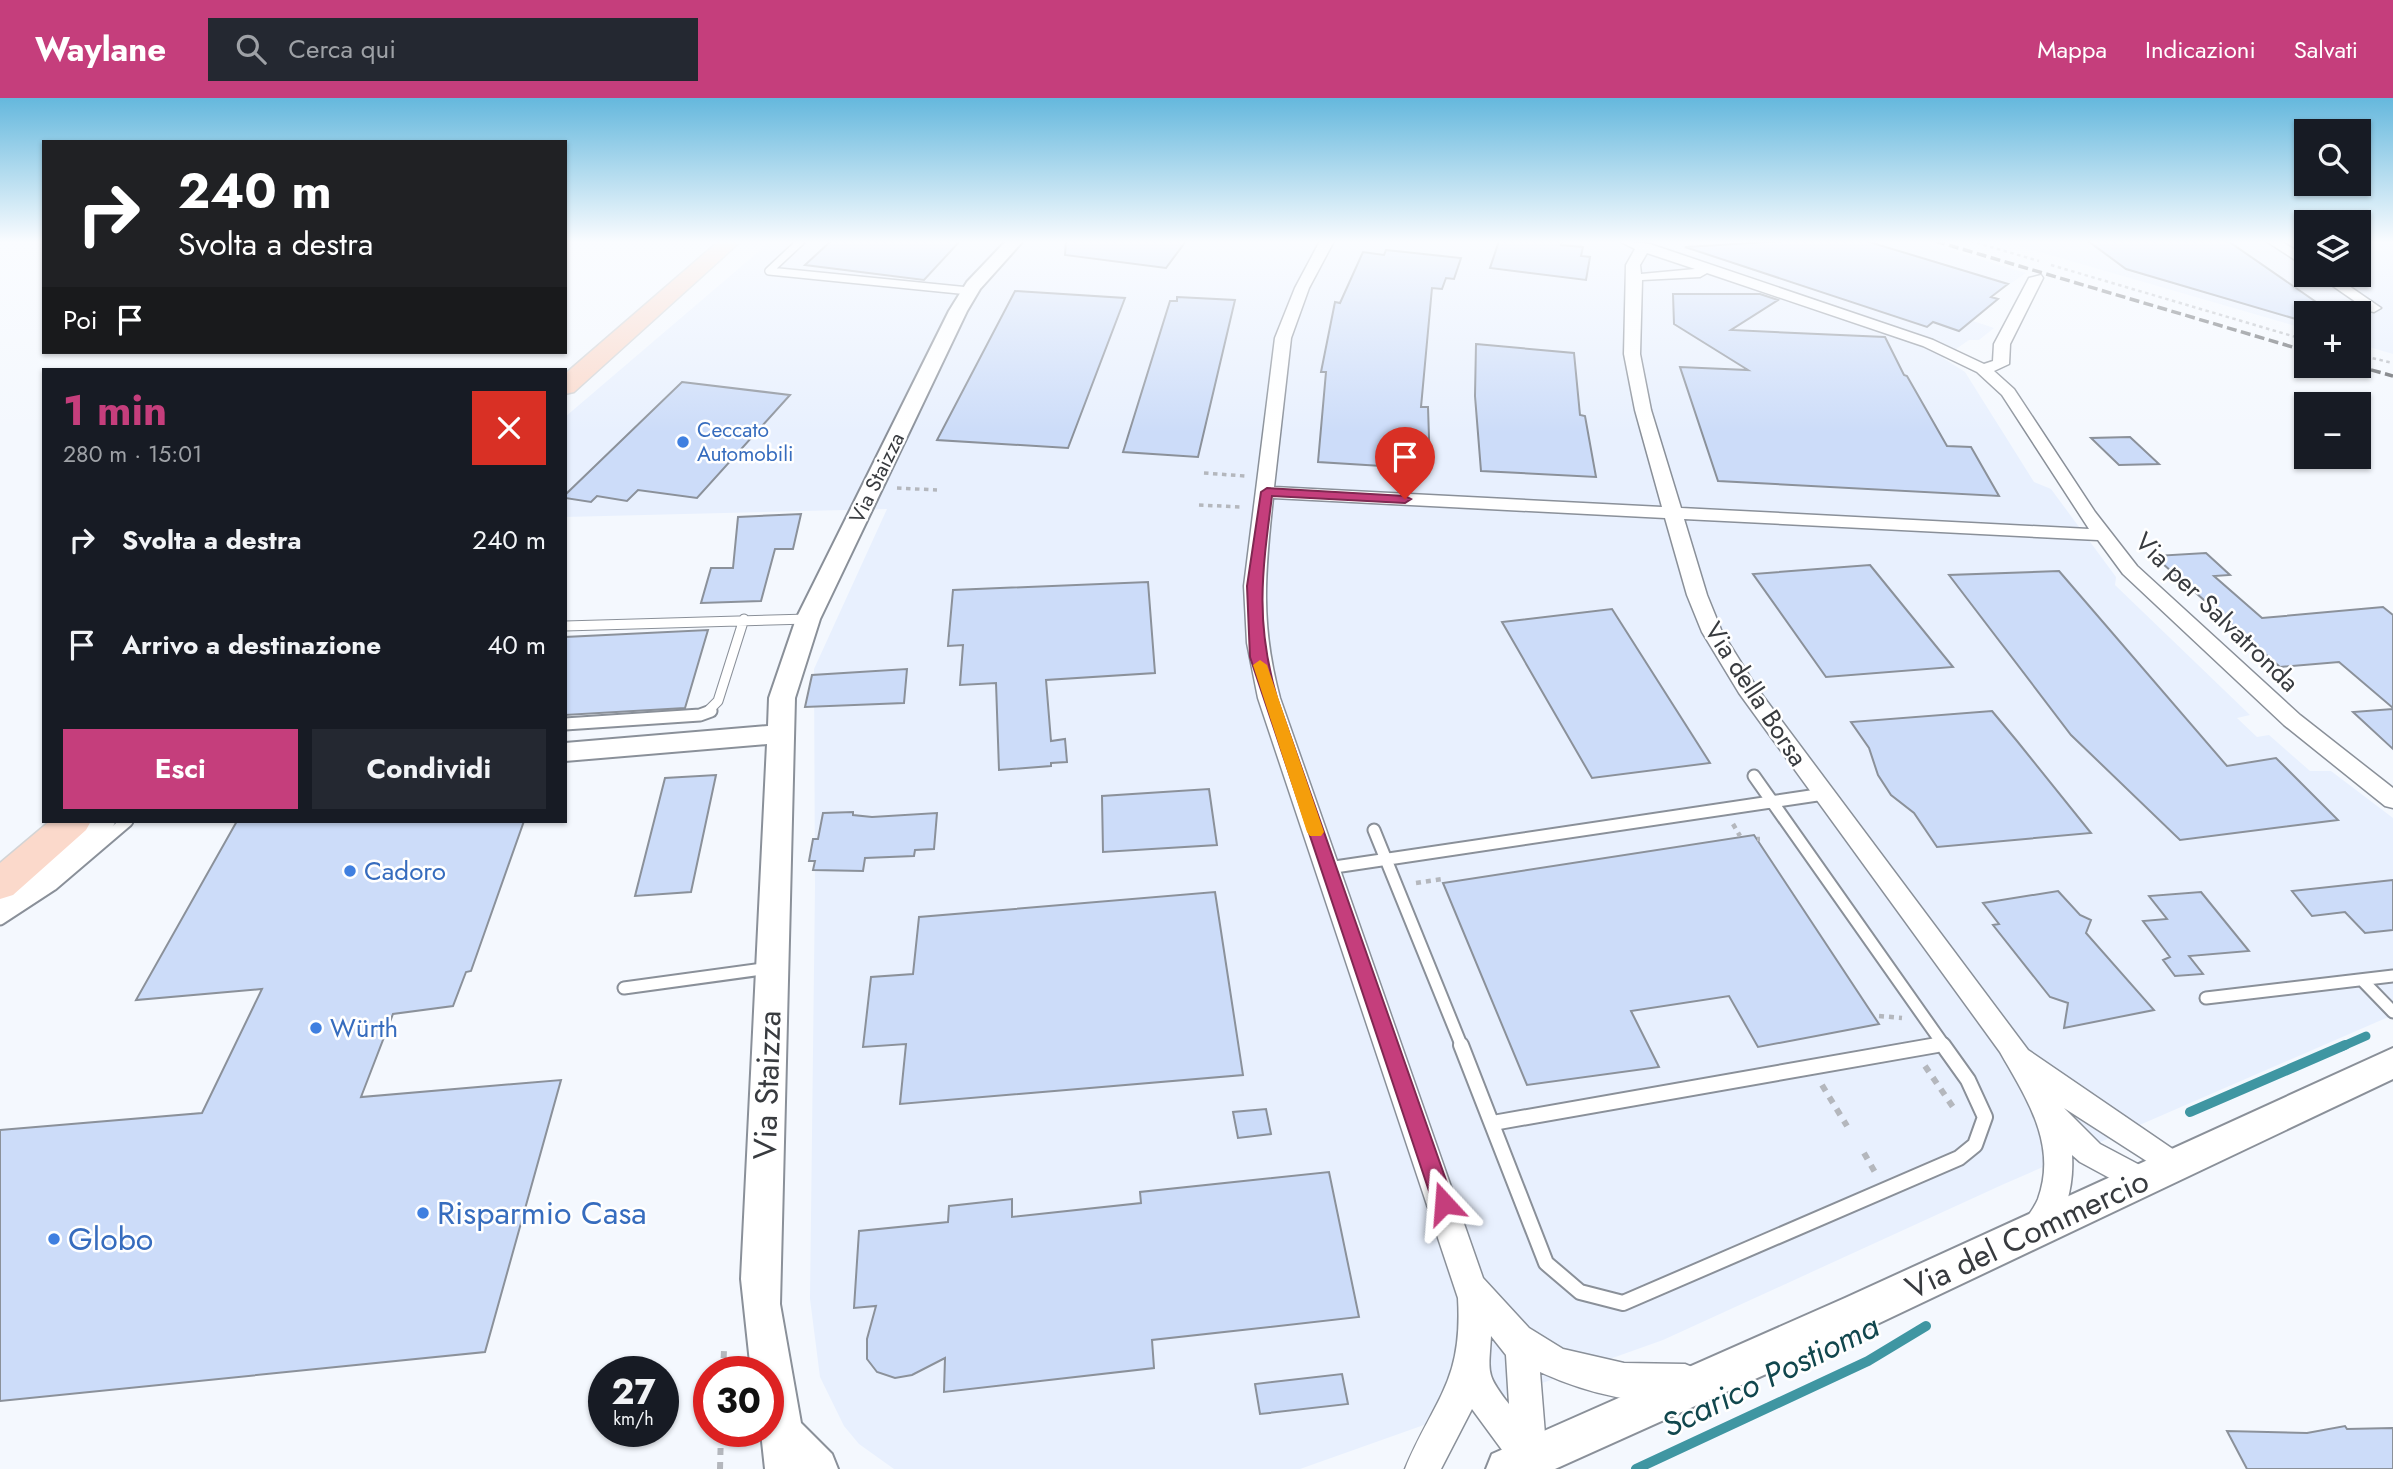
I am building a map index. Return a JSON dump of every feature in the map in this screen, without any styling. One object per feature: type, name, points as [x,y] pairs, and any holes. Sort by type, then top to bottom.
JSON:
[{"type":"main road","points":[[567,385],[658,305]]},
{"type":"main road","points":[[0,885],[71,823]]},
{"type":"street","name":"Via Staizza","points":[[817,1469],[784,1451],[764,1345],[760,1301],[780,734],[787,677],[808,619],[962,305]]},
{"type":"street","points":[[1296,305],[1283,338],[1254,586],[1258,657],[1470,1281],[1476,1322],[1471,1367],[1464,1393],[1422,1469]]},
{"type":"street","name":"Via della Borsa","points":[[1636,305],[1632,321],[1635,376],[1697,595],[1712,632],[1750,693],[2010,1044],[2046,1108],[2055,1135],[2058,1178],[2045,1217],[2037,1227]]},
{"type":"street","name":"Via per Salvatronda","points":[[1817,305],[1952,352],[1983,369],[2008,392],[2102,535],[2139,579],[2262,693],[2393,800]]},
{"type":"street","points":[[1983,369],[2001,364],[2000,349],[2023,305]]},
{"type":"street","points":[[2369,305],[2374,308]]},
{"type":"street","name":"Via per Salvatronda","points":[[1952,352],[1982,348],[2005,341]]},
{"type":"street","points":[[1267,492],[2102,535]]},
{"type":"street","points":[[567,752],[780,734]]},
{"type":"street","points":[[0,909],[100,823]]},
{"type":"street","name":"Via della Borsa","points":[[2010,1044],[2051,1083],[2141,1138],[2157,1173]]},
{"type":"street","name":"Via del Commercio","points":[[1518,1464],[1859,1312],[2393,1063]]},
{"type":"street","name":"Via della Borsa","points":[[2046,1108],[2082,1147],[2113,1168],[2157,1173]]},
{"type":"street","points":[[1470,1281],[1491,1313],[1536,1352],[1598,1374],[1654,1383],[1706,1378]]},
{"type":"street","points":[[1511,1332],[1522,1353],[1518,1464]]},
{"type":"street","points":[[1471,1367],[1518,1464]]},
{"type":"lane","points":[[567,724],[700,715],[711,711],[718,701],[744,619]]},
{"type":"lane","points":[[567,626],[808,619]]},
{"type":"lane","points":[[1374,830],[1493,1123],[1546,1263],[1560,1280],[1594,1300],[1623,1303],[1959,1158],[1975,1145],[1985,1113],[1968,1080],[1754,776]]},
{"type":"lane","points":[[1328,869],[1824,794]]},
{"type":"lane","points":[[0,919],[52,885],[125,823]]},
{"type":"lane","points":[[624,988],[771,967]]},
{"type":"lane","points":[[2206,998],[2393,976]]},
{"type":"lane","points":[[2362,980],[2393,1012]]},
{"type":"lane","points":[[1493,1123],[1941,1044]]},
{"type":"path","points":[[2185,305],[2294,337]]},
{"type":"path","points":[[2371,358],[2393,363]]},
{"type":"path","points":[[1204,474],[1246,476]]},
{"type":"path","points":[[889,488],[937,490]]},
{"type":"path","points":[[1199,505],[1242,507]]},
{"type":"path","points":[[1411,884],[1443,879]]},
{"type":"path","points":[[1879,1016],[1902,1018]]},
{"type":"path","points":[[1920,1060],[1953,1107]]},
{"type":"path","points":[[1818,1078],[1847,1126]]},
{"type":"path","points":[[1864,1153],[1878,1178]]},
{"type":"path","points":[[724,1350],[724,1356]]},
{"type":"path","points":[[719,1469],[720,1447]]},
{"type":"shaded area","points":[[696,305],[1991,305],[1973,321],[1994,328],[1979,340],[1969,340],[1943,358],[1965,372],[2034,482],[2051,489],[2116,577],[2115,585],[2250,715],[2237,718],[2257,737],[2269,735],[2310,771],[2331,771],[2393,818],[2393,1015],[2004,1184],[1663,1340],[1300,1469],[894,1469],[859,1444],[844,1426],[820,1377],[810,1299],[815,887],[814,669],[887,509],[567,517],[567,415]]},
{"type":"shaded area","points":[[2223,305],[2294,305],[2294,326]]},
{"type":"shaded area","points":[[2371,305],[2393,305],[2393,354],[2371,348]]},
{"type":"building","points":[[1008,305],[1122,305],[1068,448],[937,440]]},
{"type":"building","points":[[1169,305],[1234,305],[1198,457],[1123,452]]},
{"type":"building","points":[[1334,305],[1430,305],[1421,407],[1428,407],[1430,469],[1318,462],[1326,372],[1321,372]]},
{"type":"building","points":[[1673,305],[1770,305],[1731,330],[1885,337],[1904,375],[1947,446],[1971,447],[1999,496],[1718,481],[1680,367],[1748,370],[1674,324]]},
{"type":"building","points":[[1860,305],[1991,305],[1959,331],[1933,322],[1927,327]]},
{"type":"building","points":[[2248,305],[2294,305],[2294,318]]},
{"type":"building","points":[[1476,344],[1574,353],[1580,415],[1585,416],[1596,477],[1481,471],[1475,396]]},
{"type":"building","name":"Ceccato Automobili","points":[[682,382],[790,395],[697,498],[638,490],[627,501],[597,496],[591,502],[567,498],[567,493]]},
{"type":"building","points":[[2130,437],[2159,464],[2119,465],[2091,438]]},
{"type":"building","points":[[801,514],[793,549],[775,549],[761,601],[701,603],[711,568],[733,568],[738,517]]},
{"type":"building","points":[[2206,553],[2230,575],[2214,576],[2262,618],[2383,607],[2393,615],[2393,708],[2339,662],[2280,667],[2154,556]]},
{"type":"building","points":[[1870,565],[1953,667],[1826,677],[1753,574]]},
{"type":"building","points":[[2059,571],[2227,766],[2276,758],[2338,820],[2180,840],[2071,735],[1949,575]]},
{"type":"building","points":[[1148,582],[1155,673],[1046,680],[1051,741],[1065,739],[1067,762],[1051,763],[1051,766],[999,770],[996,683],[960,685],[963,645],[948,646],[953,590]]},
{"type":"building","points":[[1612,609],[1710,763],[1592,778],[1502,622]]},
{"type":"building","points":[[708,630],[685,708],[567,715],[567,637]]},
{"type":"building","points":[[907,669],[904,703],[805,707],[812,675]]},
{"type":"building","points":[[2393,709],[2393,749],[2353,712]]},
{"type":"building","points":[[1992,711],[2091,833],[1937,847],[1914,813],[1891,795],[1878,775],[1869,748],[1851,722]]},
{"type":"building","points":[[716,775],[691,892],[635,896],[665,778]]},
{"type":"building","points":[[1209,789],[1217,845],[1103,852],[1102,796]]},
{"type":"building","points":[[853,812],[853,815],[872,817],[937,813],[934,849],[915,850],[914,856],[865,858],[863,871],[813,870],[815,861],[809,861],[813,839],[818,839],[823,813]]},
{"type":"building","points":[[236,823],[523,823],[471,971],[466,972],[453,1006],[393,1014],[361,1097],[561,1080],[485,1352],[0,1401],[0,1130],[202,1113],[262,989],[136,1000]]},
{"type":"building","points":[[1754,835],[1879,1024],[1758,1047],[1729,996],[1631,1011],[1659,1067],[1527,1085],[1443,883]]},
{"type":"building","points":[[2393,880],[2393,930],[2365,933],[2345,912],[2312,916],[2292,891]]},
{"type":"building","points":[[2058,891],[2080,915],[2091,920],[2086,933],[2154,1010],[2064,1028],[2068,1003],[2050,997],[1993,925],[1999,924],[1983,903]]},
{"type":"building","points":[[1215,892],[1243,1075],[900,1104],[906,1044],[863,1047],[871,977],[913,974],[919,917]]},
{"type":"building","points":[[2201,892],[2249,951],[2189,956],[2203,974],[2175,976],[2163,960],[2170,957],[2143,921],[2167,919],[2149,896]]},
{"type":"building","points":[[1266,1109],[1271,1134],[1238,1138],[1233,1112]]},
{"type":"building","points":[[1329,1172],[1359,1317],[1152,1340],[1154,1368],[944,1392],[945,1358],[912,1375],[895,1378],[877,1372],[867,1359],[867,1339],[876,1306],[854,1308],[859,1231],[948,1222],[949,1206],[1012,1199],[1012,1217],[1141,1203],[1140,1192]]},
{"type":"building","points":[[1342,1374],[1348,1404],[1260,1414],[1255,1384]]},
{"type":"building","points":[[2345,1426],[2347,1429],[2393,1428],[2393,1469],[2247,1469],[2227,1431],[2307,1433]]},
{"type":"waterway","points":[[2341,1047],[2366,1036]]},
{"type":"waterway","points":[[2190,1112],[2345,1045]]},
{"type":"waterway","name":"Scarico Postioma","points":[[1636,1469],[1868,1361],[1926,1326]]},
{"type":"railway","points":[[2151,305],[2294,347]]},
{"type":"railway","points":[[2371,370],[2393,376]]},
{"type":"slow traffic","points":[[1260,665],[1315,832]]},
{"type":"place","name":"Ceccato Automobili","points":[[683,442]]},
{"type":"place","name":"Cadoro","points":[[350,871]]},
{"type":"place","name":"Würth","points":[[316,1028]]},
{"type":"place","name":"Risparmio Casa","points":[[423,1213]]},
{"type":"place","name":"Globo","points":[[54,1239]]},
{"type":"route","points":[[1405,499],[1267,492],[1253,611],[1258,657],[1269,698],[1444,1203]]}]
